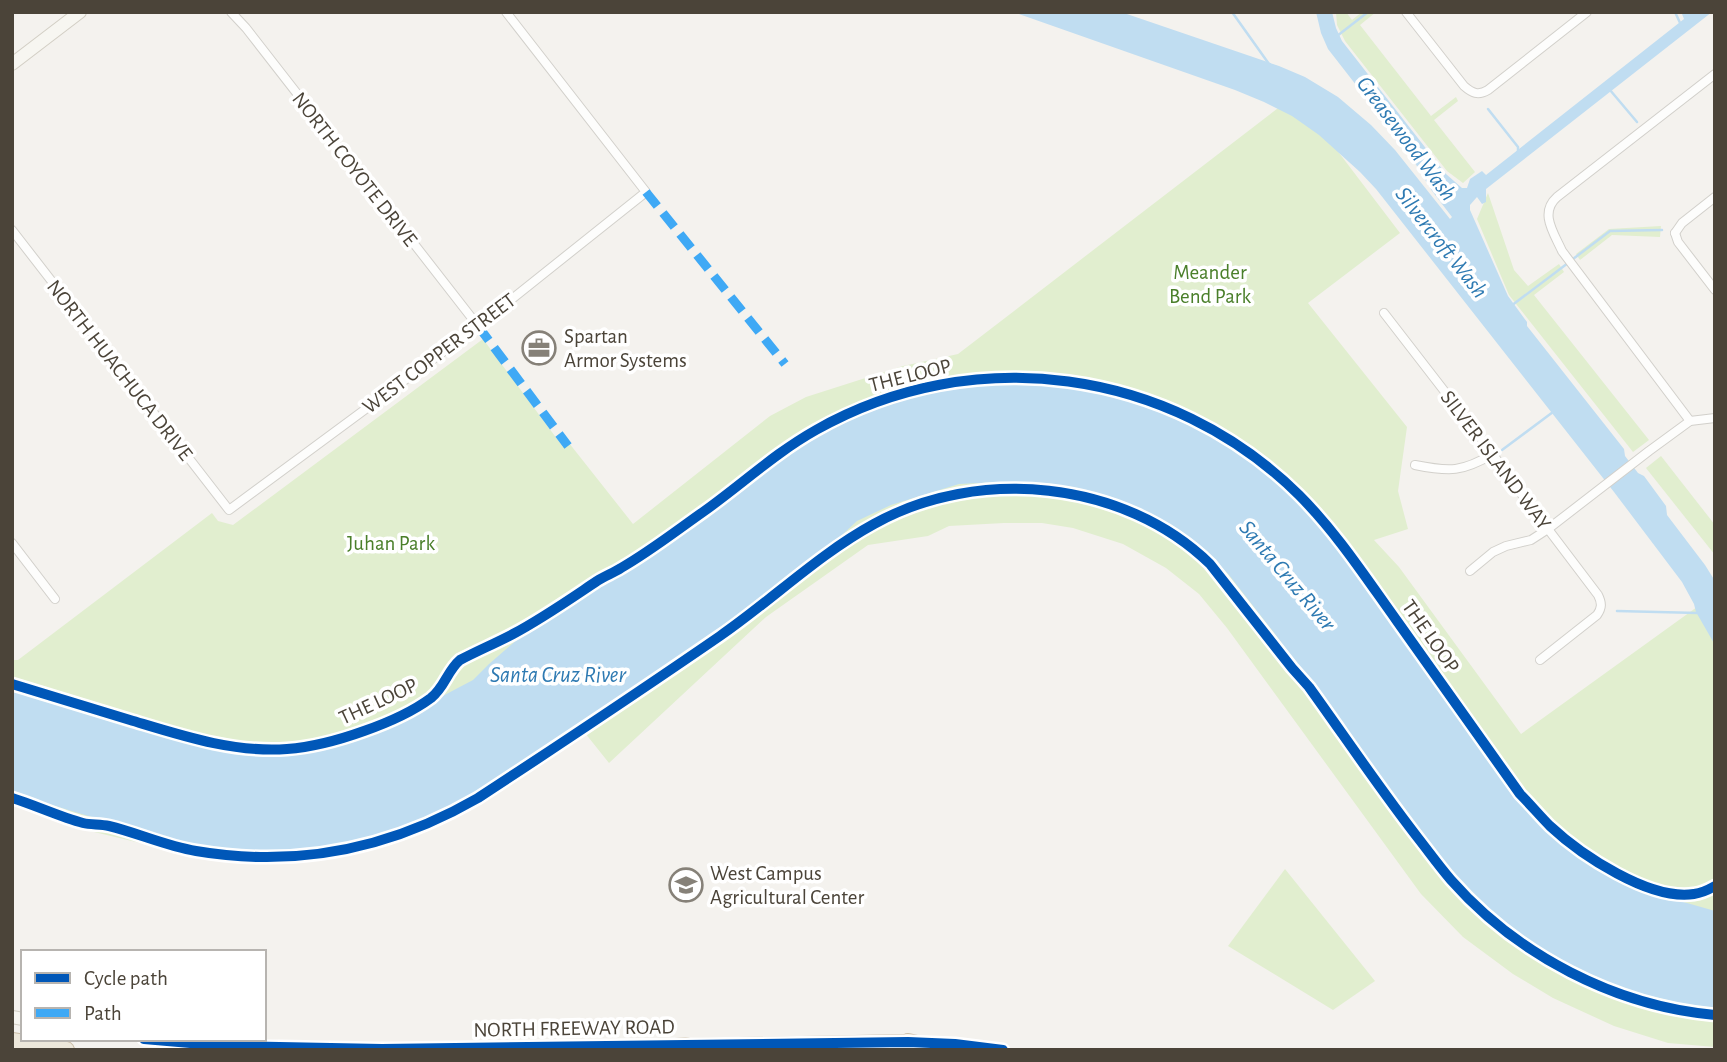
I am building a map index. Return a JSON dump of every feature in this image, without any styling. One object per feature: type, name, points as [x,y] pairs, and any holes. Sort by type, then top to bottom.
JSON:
[{"type":"highway","points":[[12,1041],[66,1050]]},
{"type":"highway","name":"NORTH FREEWAY ROAD","points":[[686,1046],[787,1048],[908,1042]]},
{"type":"highway","points":[[908,1042],[944,1050]]},
{"type":"highway","points":[[645,1050],[686,1046]]},
{"type":"main road","points":[[12,64],[80,12]]},
{"type":"main road","name":"NORTH FREEWAY ROAD","points":[[167,1041],[225,1046],[382,1049],[686,1046]]},
{"type":"main road","name":"NORTH FREEWAY ROAD","points":[[908,1042],[1003,1050]]},
{"type":"street","name":"NORTH COYOTE DRIVE","points":[[232,12],[478,326]]},
{"type":"street","name":"WEST COPPER STREET","points":[[229,510],[478,326],[646,192],[506,12]]},
{"type":"street","points":[[1406,12],[1464,86],[1477,97],[1587,12]]},
{"type":"street","points":[[1690,421],[1562,251],[1550,222],[1547,206],[1715,74]]},
{"type":"street","points":[[1715,197],[1672,233],[1715,290]]},
{"type":"street","name":"NORTH HUACHUCA DRIVE","points":[[12,230],[229,510]]},
{"type":"street","name":"SILVER ISLAND WAY","points":[[1384,313],[1598,595],[1602,608],[1590,621],[1540,660]]},
{"type":"street","points":[[1470,571],[1493,552],[1531,540],[1548,529],[1690,421],[1715,418]]},
{"type":"street","points":[[1415,465],[1461,469],[1477,464],[1493,454]]},
{"type":"street","points":[[12,543],[55,599]]},
{"type":"green space","points":[[1336,12],[1346,12],[1352,20],[1362,12],[1376,12],[1360,25],[1431,116],[1456,97],[1458,101],[1434,120],[1475,172],[1463,183],[1447,171],[1345,41],[1337,25]]},
{"type":"green space","points":[[1295,95],[1400,233],[1308,303],[1407,427],[1398,491],[1408,529],[1374,540],[1399,567],[1521,734],[1715,594],[1715,1047],[1668,1043],[1614,1026],[1553,998],[1513,974],[1463,937],[1421,894],[1227,628],[1199,594],[1166,568],[1123,544],[1073,528],[1042,523],[949,526],[928,536],[868,545],[766,617],[609,763],[585,733],[447,819],[399,841],[337,858],[267,864],[203,858],[90,831],[12,804],[12,660],[18,660],[212,513],[218,521],[233,525],[483,339],[563,447],[569,443],[633,524],[770,416],[806,397],[903,366],[958,354]]},
{"type":"green space","points":[[1488,193],[1514,270],[1528,286],[1559,264],[1564,272],[1534,295],[1649,440],[1633,452],[1509,295],[1477,219]]},
{"type":"green space","points":[[1661,226],[1660,237],[1612,235],[1580,260],[1576,254],[1609,229]]},
{"type":"green space","points":[[1661,456],[1715,525],[1715,555],[1646,468]]},
{"type":"green space","points":[[1285,869],[1375,981],[1333,1010],[1228,946]]},
{"type":"water","points":[[1013,12],[1121,12],[1305,77],[1338,97],[1371,125],[1395,150],[1450,219],[1452,217],[1432,191],[1409,153],[1328,49],[1316,12],[1332,12],[1342,41],[1446,174],[1462,188],[1467,188],[1470,179],[1482,171],[1486,175],[1684,19],[1684,12],[1712,12],[1486,189],[1486,202],[1482,204],[1477,197],[1470,205],[1470,210],[1508,296],[1527,322],[1527,326],[1624,449],[1625,456],[1638,473],[1644,476],[1666,506],[1667,515],[1715,581],[1715,645],[1682,582],[1614,492],[1376,189],[1319,135],[1292,116],[1235,90]]},
{"type":"water","name":"Santa Cruz River","points":[[994,383],[1039,383],[1098,391],[1154,406],[1206,432],[1254,461],[1290,490],[1329,533],[1536,817],[1572,848],[1577,857],[1612,878],[1631,887],[1715,911],[1715,1008],[1642,994],[1610,983],[1546,951],[1493,913],[1448,867],[1275,634],[1210,555],[1178,530],[1127,505],[1078,488],[1046,483],[959,484],[891,505],[857,521],[828,548],[697,646],[475,793],[436,815],[375,839],[338,848],[291,852],[252,853],[201,847],[161,838],[12,793],[12,687],[176,737],[240,751],[273,753],[339,744],[380,729],[473,680],[526,632],[607,579],[640,563],[811,438],[883,405],[930,391]]},
{"type":"waterway","points":[[1232,12],[1269,64]]},
{"type":"waterway","points":[[1337,36],[1368,12]]},
{"type":"waterway","points":[[1675,12],[1681,25]]},
{"type":"waterway","points":[[1610,90],[1637,122]]},
{"type":"waterway","points":[[1488,109],[1518,147],[1518,151]]},
{"type":"waterway","points":[[1573,259],[1610,231],[1662,230]]},
{"type":"waterway","points":[[1511,306],[1568,263]]},
{"type":"waterway","points":[[1502,450],[1553,412]]},
{"type":"waterway","points":[[1617,611],[1698,613]]},
{"type":"marked path","points":[[646,192],[785,364]]},
{"type":"marked path","points":[[478,326],[568,446]]},
{"type":"cycle path","name":"THE LOOP","points":[[12,684],[227,746],[287,749],[336,740],[390,721],[424,703],[436,694],[460,660],[524,628],[642,555],[816,430],[877,402],[940,385],[1004,378],[1068,382],[1131,395],[1192,419],[1248,452],[1299,495],[1351,556],[1520,794],[1563,838],[1617,874],[1657,890],[1694,894],[1715,886]]},
{"type":"cycle path","points":[[12,798],[83,823],[109,826],[185,849],[233,856],[306,855],[376,842],[445,816],[478,798],[720,636],[834,549],[874,524],[915,506],[958,494],[1003,489],[1049,491],[1093,499],[1136,514],[1175,536],[1210,564],[1309,687],[1442,870],[1477,907],[1506,931],[1537,953],[1605,988],[1641,1001],[1715,1015]]},
{"type":"cycle path","points":[[167,1041],[225,1046],[382,1049],[908,1042],[1003,1050]]},
{"type":"place","name":"Spartan Armor Systems","points":[[539,348]]},
{"type":"place","name":"West Campus Agricultural Center","points":[[686,885]]},
{"type":"water label","name":"Greasewood Wash","points":[[1407,138]]},
{"type":"water label","name":"Silvercroft Wash","points":[[1442,242]]},
{"type":"park label","name":"Meander Bend Park","points":[[1210,284]]},
{"type":"park label","name":"Juhan Park","points":[[391,543]]}]
